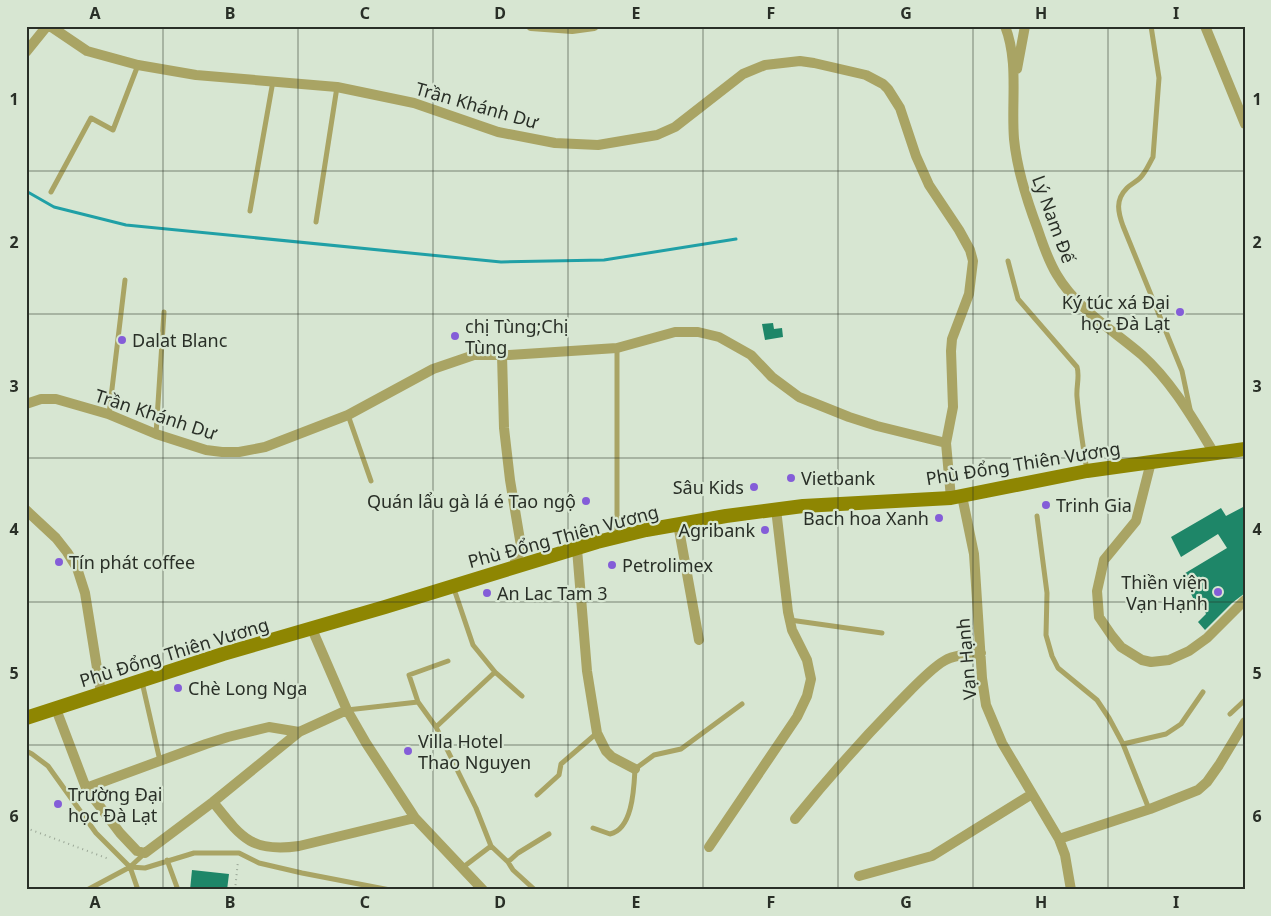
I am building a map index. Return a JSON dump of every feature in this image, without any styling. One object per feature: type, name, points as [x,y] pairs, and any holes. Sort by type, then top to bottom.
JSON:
[{"type":"main road","name":"Phù Đổng Thiên Vương","points":[[26,718],[223,654],[617,537],[678,524],[776,509],[957,497],[1087,471],[1245,449]]},
{"type":"street","points":[[26,52],[49,26]]},
{"type":"street","name":"Trần Khánh Dư","points":[[49,26],[88,51],[138,65],[196,75],[273,80],[337,87],[414,103],[498,132],[555,143],[598,144],[657,135],[675,127],[743,74],[765,64],[800,61],[814,63],[866,76],[883,84],[888,88],[900,108],[929,185],[959,230],[970,250],[973,260],[969,294],[952,339],[951,351],[953,407],[946,443],[957,497]]},
{"type":"street","points":[[532,26],[572,29],[594,26]]},
{"type":"street","name":"Lý Nam Đế","points":[[1006,26],[1012,46],[1014,140],[1020,175],[1042,240],[1057,275],[1070,294],[1143,356],[1163,378],[1191,415],[1214,453]]},
{"type":"street","points":[[1013,83],[1025,26]]},
{"type":"street","points":[[1205,26],[1245,124]]},
{"type":"street","name":"Trần Khánh Dư","points":[[26,404],[41,399],[56,399],[108,414],[156,434],[206,450],[239,452],[266,447],[348,415],[433,369],[474,355],[617,348],[675,332],[698,332],[719,337],[751,355],[772,378],[799,397],[849,418],[946,443]]},
{"type":"street","points":[[502,355],[504,428],[521,546],[512,568]]},
{"type":"street","points":[[1150,462],[1136,521],[1104,560],[1097,591],[1099,618],[1121,647],[1142,660],[1151,662],[1169,660],[1188,651],[1206,638],[1245,600]]},
{"type":"street","name":"Vạn Hạnh","points":[[957,497],[974,554],[984,696],[992,722],[1002,743],[1059,839],[1065,855],[1071,890]]},
{"type":"street","points":[[709,847],[798,717],[807,696],[811,679],[808,660],[792,630],[776,509]]},
{"type":"street","points":[[26,510],[56,538],[77,568],[86,593],[101,694]]},
{"type":"street","points":[[678,524],[699,640]]},
{"type":"street","points":[[577,549],[587,672],[597,733],[606,751],[612,757],[635,769]]},
{"type":"street","points":[[312,629],[347,710],[366,743],[415,818],[483,890]]},
{"type":"street","points":[[795,819],[839,765],[908,693],[932,671],[944,661],[952,658],[981,653]]},
{"type":"street","points":[[56,709],[86,788],[120,833],[137,851],[145,854],[299,732],[347,710]]},
{"type":"street","points":[[1059,839],[1150,809],[1198,790],[1207,782],[1219,765],[1245,722]]},
{"type":"street","points":[[86,788],[206,744],[269,727],[299,732]]},
{"type":"street","points":[[859,876],[932,856],[1032,794]]},
{"type":"street","points":[[213,802],[244,838],[263,847],[284,848],[299,846],[415,818]]},
{"type":"lane","points":[[1151,26],[1159,78],[1153,157],[1140,178],[1127,188],[1121,196],[1118,202],[1118,211],[1122,226],[1182,371],[1191,415]]},
{"type":"lane","points":[[51,192],[91,118],[113,130],[138,65]]},
{"type":"lane","points":[[250,212],[273,80]]},
{"type":"lane","points":[[316,222],[337,87]]},
{"type":"lane","points":[[1008,261],[1015,290],[1024,307],[1077,366],[1079,372],[1076,388],[1078,414],[1087,471]]},
{"type":"lane","points":[[108,414],[125,280]]},
{"type":"lane","points":[[156,434],[164,312]]},
{"type":"lane","points":[[617,348],[617,537]]},
{"type":"lane","points":[[348,415],[370,481]]},
{"type":"lane","points":[[1037,516],[1047,593],[1046,635],[1052,656],[1058,668],[1097,700],[1123,744],[1150,809]]},
{"type":"lane","points":[[452,586],[474,645],[495,672],[522,696]]},
{"type":"lane","points":[[790,620],[882,634]]},
{"type":"lane","points":[[448,661],[409,675],[418,702],[436,727],[476,808],[491,846],[535,890]]},
{"type":"lane","points":[[436,727],[495,672]]},
{"type":"lane","points":[[142,681],[160,761]]},
{"type":"lane","points":[[1123,744],[1166,734],[1181,724],[1203,692]]},
{"type":"lane","points":[[1230,714],[1245,700]]},
{"type":"lane","points":[[347,710],[418,702]]},
{"type":"lane","points":[[593,828],[610,834],[619,830],[624,823],[630,810],[635,769],[654,755],[681,749],[742,704]]},
{"type":"lane","points":[[538,795],[559,775],[561,764],[597,733]]},
{"type":"lane","points":[[26,751],[48,766],[96,833],[130,867],[138,890]]},
{"type":"lane","points":[[508,862],[518,852],[549,834]]},
{"type":"lane","points":[[462,868],[491,846]]},
{"type":"lane","points":[[130,867],[145,868],[194,853],[239,853],[258,863],[390,890]]},
{"type":"lane","points":[[87,890],[130,867],[145,854]]},
{"type":"lane","points":[[167,860],[178,890]]},
{"type":"path","points":[[26,828],[130,867]]},
{"type":"path","points":[[235,890],[239,853]]},
{"type":"building","points":[[773,323],[774,329],[782,328],[783,337],[765,340],[762,324]]},
{"type":"building","points":[[1245,506],[1245,593],[1205,630],[1198,622],[1206,614],[1200,599],[1195,602],[1182,575],[1227,548],[1218,534],[1181,557],[1171,537],[1221,508],[1226,516]]},
{"type":"building","points":[[192,870],[229,874],[227,890],[190,890]]},
{"type":"waterway","points":[[26,191],[54,207],[126,225],[501,262],[604,260],[736,239]]},
{"type":"place","name":"Ký túc xá Đại học Đà Lạt","points":[[1180,312]]},
{"type":"place","name":"chị Tùng;Chị Tùng","points":[[455,336]]},
{"type":"place","name":"Dalat Blanc","points":[[122,340]]},
{"type":"place","name":"Vietbank","points":[[791,478]]},
{"type":"place","name":"Sâu Kids","points":[[754,487]]},
{"type":"place","name":"Quán lẩu gà lá é Tao ngộ","points":[[586,501]]},
{"type":"place","name":"Trinh Gia","points":[[1046,505]]},
{"type":"place","name":"Bach hoa Xanh","points":[[939,518]]},
{"type":"place","name":"Agribank","points":[[765,530]]},
{"type":"place","name":"Tín phát coffee","points":[[59,562]]},
{"type":"place","name":"Petrolimex","points":[[612,565]]},
{"type":"place","name":"Thiền viện Vạn Hạnh","points":[[1218,592]]},
{"type":"place","name":"An Lac Tam 3","points":[[487,593]]},
{"type":"place","name":"Chè Long Nga","points":[[178,688]]},
{"type":"place","name":"Villa Hotel Thao Nguyen","points":[[408,751]]},
{"type":"place","name":"Trường Đại học Đà Lạt","points":[[58,804]]}]
